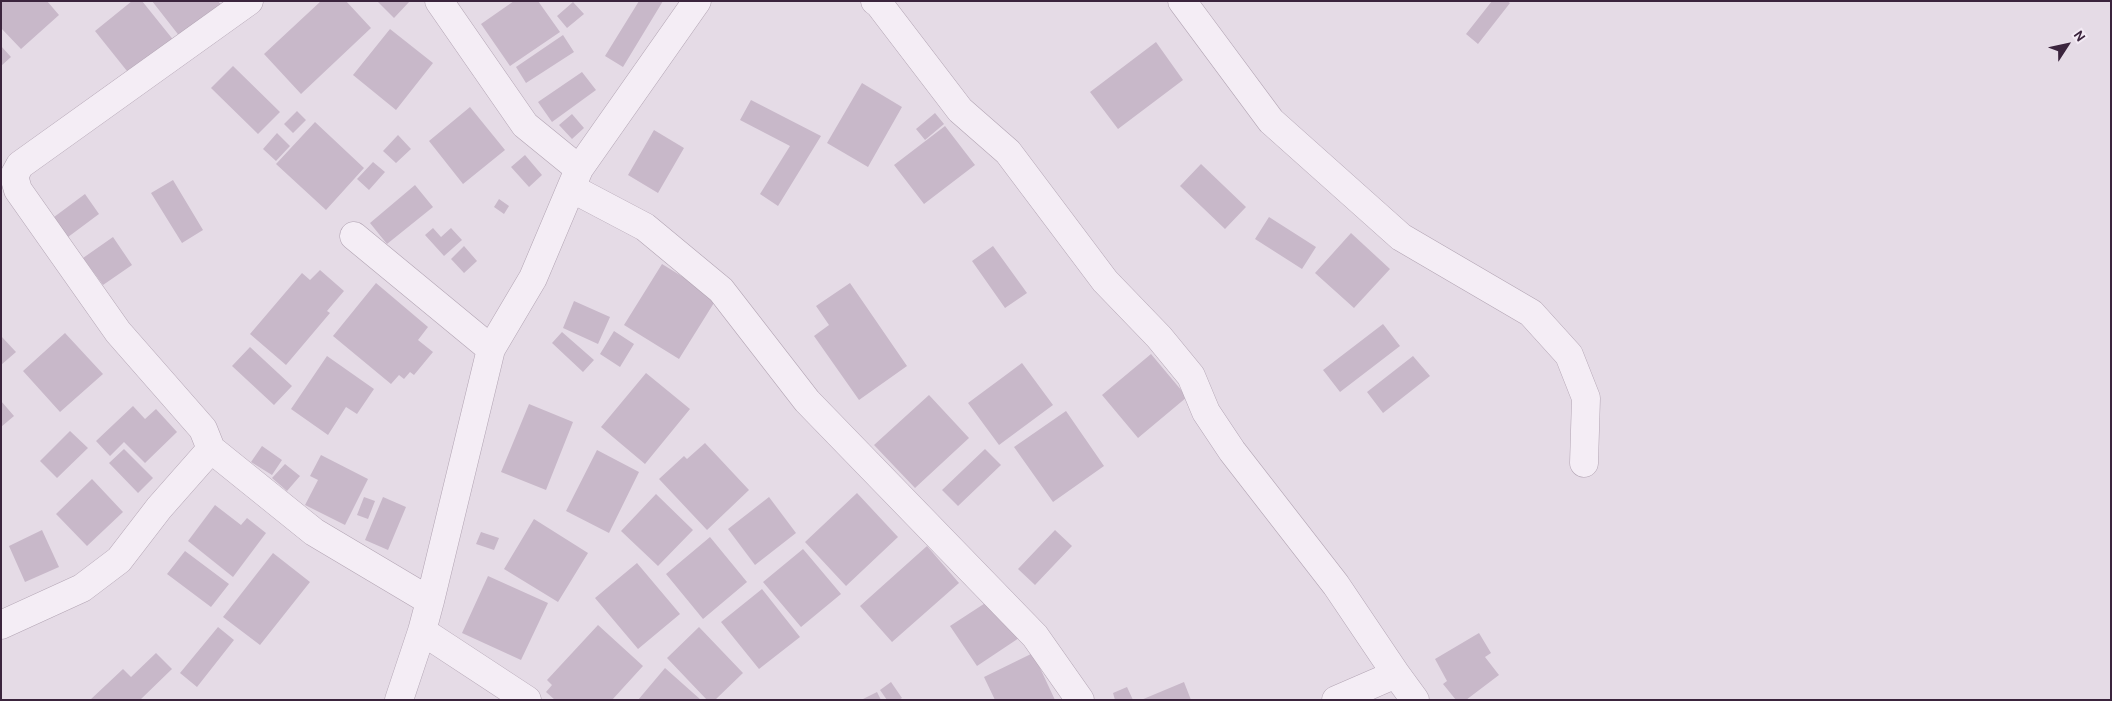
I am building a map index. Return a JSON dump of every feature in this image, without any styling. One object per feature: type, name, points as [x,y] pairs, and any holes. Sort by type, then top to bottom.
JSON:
[{"type":"street","points":[[249,1],[20,164],[14,176],[18,190],[118,332],[203,429],[210,449],[314,532],[430,600]]},
{"type":"street","points":[[439,1],[525,125],[575,178],[645,227],[721,290],[806,401],[1035,636],[1080,700]]},
{"type":"street","points":[[398,700],[422,631],[490,349],[533,278],[575,178],[697,1]]},
{"type":"street","points":[[875,1],[960,110],[1008,152],[1105,281],[1159,337],[1191,376],[1206,412],[1232,451],[1336,585],[1415,700]]},
{"type":"street","points":[[1182,1],[1271,121],[1401,237],[1530,313],[1569,356],[1586,398],[1584,464]]},
{"type":"street","points":[[354,236],[490,349]]},
{"type":"street","points":[[1,625],[82,588],[118,560],[159,508],[210,449]]},
{"type":"street","points":[[422,631],[527,700]]},
{"type":"street","points":[[1336,700],[1396,674]]},
{"type":"building","points":[[1,1],[47,1],[59,15],[21,49],[1,28]]},
{"type":"building","points":[[132,1],[142,1],[175,42],[131,76],[95,31]]},
{"type":"building","points":[[152,1],[218,1],[225,9],[184,42]]},
{"type":"building","points":[[321,1],[346,1],[371,28],[301,94],[264,54]]},
{"type":"building","points":[[377,1],[410,1],[394,18]]},
{"type":"building","points":[[514,1],[538,1],[560,32],[510,66],[481,24]]},
{"type":"building","points":[[639,1],[663,1],[623,67],[605,56]]},
{"type":"building","points":[[1492,1],[1507,1],[1510,3],[1478,44],[1466,34]]},
{"type":"building","points":[[573,2],[584,14],[567,28],[557,16]]},
{"type":"building","points":[[390,29],[433,63],[396,110],[353,75]]},
{"type":"building","points":[[563,35],[574,52],[526,83],[516,67]]},
{"type":"building","points":[[1156,42],[1183,80],[1118,129],[1090,92]]},
{"type":"building","points":[[1,46],[11,57],[1,66]]},
{"type":"building","points":[[233,66],[280,112],[258,134],[211,88]]},
{"type":"building","points":[[582,72],[596,90],[552,122],[538,102]]},
{"type":"building","points":[[862,83],[902,107],[868,167],[827,143]]},
{"type":"building","points":[[751,100],[821,136],[778,206],[760,194],[790,146],[740,120]]},
{"type":"building","points":[[470,107],[505,150],[463,184],[429,141]]},
{"type":"building","points":[[297,111],[306,120],[293,133],[284,124]]},
{"type":"building","points":[[935,113],[944,124],[925,140],[916,129]]},
{"type":"building","points":[[572,114],[584,128],[572,139],[559,125]]},
{"type":"building","points":[[315,122],[364,168],[326,210],[276,164]]},
{"type":"building","points":[[945,126],[975,165],[924,204],[894,165]]},
{"type":"building","points":[[654,130],[684,148],[658,193],[628,175]]},
{"type":"building","points":[[277,133],[290,146],[276,161],[263,149]]},
{"type":"building","points":[[398,135],[411,149],[396,163],[383,151]]},
{"type":"building","points":[[525,155],[542,175],[529,187],[511,167]]},
{"type":"building","points":[[373,162],[385,172],[369,190],[357,179]]},
{"type":"building","points":[[1201,164],[1246,207],[1225,229],[1180,186]]},
{"type":"building","points":[[173,180],[203,230],[182,243],[151,193]]},
{"type":"building","points":[[415,185],[433,207],[387,244],[370,223]]},
{"type":"building","points":[[85,194],[99,214],[60,243],[46,223]]},
{"type":"building","points":[[499,199],[509,206],[504,214],[494,207]]},
{"type":"building","points":[[1269,217],[1316,247],[1302,269],[1255,239]]},
{"type":"building","points":[[433,228],[441,237],[451,228],[462,240],[444,256],[425,235]]},
{"type":"building","points":[[1351,233],[1390,269],[1354,308],[1315,273]]},
{"type":"building","points":[[113,237],[132,265],[103,285],[83,258]]},
{"type":"building","points":[[464,246],[477,261],[464,273],[451,259]]},
{"type":"building","points":[[993,246],[1027,293],[1005,308],[972,261]]},
{"type":"building","points":[[662,264],[717,298],[679,359],[624,325]]},
{"type":"building","points":[[320,270],[344,291],[327,311],[330,313],[286,365],[250,334],[302,273],[310,280]]},
{"type":"building","points":[[376,283],[428,327],[418,340],[433,352],[414,375],[410,372],[404,379],[399,375],[391,384],[333,336]]},
{"type":"building","points":[[850,283],[907,366],[859,400],[814,336],[829,325],[816,306]]},
{"type":"building","points":[[574,301],[610,317],[598,344],[563,328]]},
{"type":"building","points":[[1383,324],[1400,346],[1340,392],[1323,370]]},
{"type":"building","points":[[614,331],[634,344],[620,367],[600,354]]},
{"type":"building","points":[[562,332],[594,360],[583,372],[552,343]]},
{"type":"building","points":[[65,333],[103,374],[60,412],[23,371]]},
{"type":"building","points":[[1,336],[16,352],[1,365]]},
{"type":"building","points":[[250,347],[292,386],[274,405],[232,366]]},
{"type":"building","points":[[1151,354],[1187,397],[1138,438],[1102,395]]},
{"type":"building","points":[[327,356],[374,389],[357,414],[346,407],[328,435],[291,409]]},
{"type":"building","points":[[1413,356],[1430,376],[1383,413],[1367,392]]},
{"type":"building","points":[[1022,363],[1053,405],[999,445],[968,403]]},
{"type":"building","points":[[646,373],[690,409],[645,464],[601,427]]},
{"type":"building","points":[[929,395],[969,438],[915,488],[874,445]]},
{"type":"building","points":[[1,401],[14,416],[1,427]]},
{"type":"building","points":[[529,404],[573,422],[546,490],[501,472]]},
{"type":"building","points":[[133,406],[145,419],[156,409],[177,432],[145,463],[124,442],[110,456],[96,441]]},
{"type":"building","points":[[1066,411],[1104,466],[1053,502],[1014,447]]},
{"type":"building","points":[[70,431],[88,448],[57,478],[40,461]]},
{"type":"building","points":[[705,443],[749,490],[707,530],[659,479],[684,456],[687,459]]},
{"type":"building","points":[[262,446],[282,460],[272,475],[251,462]]},
{"type":"building","points":[[124,449],[153,478],[138,493],[109,463]]},
{"type":"building","points":[[985,449],[1001,465],[958,506],[942,490]]},
{"type":"building","points":[[597,450],[639,472],[609,533],[566,511]]},
{"type":"building","points":[[321,455],[368,479],[345,525],[305,505],[318,480],[310,476]]},
{"type":"building","points":[[285,464],[300,476],[287,491],[272,478]]},
{"type":"building","points":[[92,479],[123,512],[87,546],[56,514]]},
{"type":"building","points":[[857,493],[898,537],[846,586],[805,542]]},
{"type":"building","points":[[656,494],[693,530],[658,566],[621,531]]},
{"type":"building","points":[[364,497],[375,501],[368,519],[357,515]]},
{"type":"building","points":[[383,497],[406,507],[388,550],[365,540]]},
{"type":"building","points":[[769,497],[796,533],[755,565],[728,529]]},
{"type":"building","points":[[215,505],[241,525],[247,518],[266,533],[233,577],[188,541]]},
{"type":"building","points":[[534,519],[588,553],[558,602],[504,569]]},
{"type":"building","points":[[42,530],[59,567],[25,582],[9,546]]},
{"type":"building","points":[[1055,530],[1072,546],[1035,585],[1018,569]]},
{"type":"building","points":[[481,532],[499,538],[494,550],[476,544]]},
{"type":"building","points":[[710,537],[747,582],[703,619],[666,574]]},
{"type":"building","points":[[927,546],[959,583],[892,642],[860,606]]},
{"type":"building","points":[[803,549],[841,594],[801,627],[763,582]]},
{"type":"building","points":[[185,551],[229,584],[211,607],[167,574]]},
{"type":"building","points":[[273,553],[310,582],[260,645],[223,617]]},
{"type":"building","points":[[637,563],[680,614],[638,649],[595,598]]},
{"type":"building","points":[[488,576],[548,603],[521,660],[462,633]]},
{"type":"building","points":[[762,589],[800,637],[759,669],[721,622]]},
{"type":"building","points":[[993,598],[1019,638],[977,666],[950,626]]},
{"type":"building","points":[[598,625],[643,666],[612,700],[555,700],[546,692],[552,685],[547,680]]},
{"type":"building","points":[[218,627],[234,640],[197,687],[180,673]]},
{"type":"building","points":[[699,627],[743,673],[715,700],[707,700],[667,658]]},
{"type":"building","points":[[1479,633],[1491,653],[1485,657],[1499,675],[1466,700],[1456,700],[1443,684],[1447,681],[1435,659]]},
{"type":"building","points":[[156,653],[172,669],[140,700],[90,700],[123,669],[131,677]]},
{"type":"building","points":[[1033,653],[1055,700],[995,700],[984,677]]},
{"type":"building","points":[[665,668],[701,700],[638,700]]},
{"type":"building","points":[[891,682],[902,698],[899,700],[887,700],[880,690]]},
{"type":"building","points":[[1184,682],[1191,700],[1141,700]]},
{"type":"building","points":[[1127,687],[1133,700],[1115,700],[1113,693]]},
{"type":"building","points":[[877,692],[881,700],[861,700]]}]
